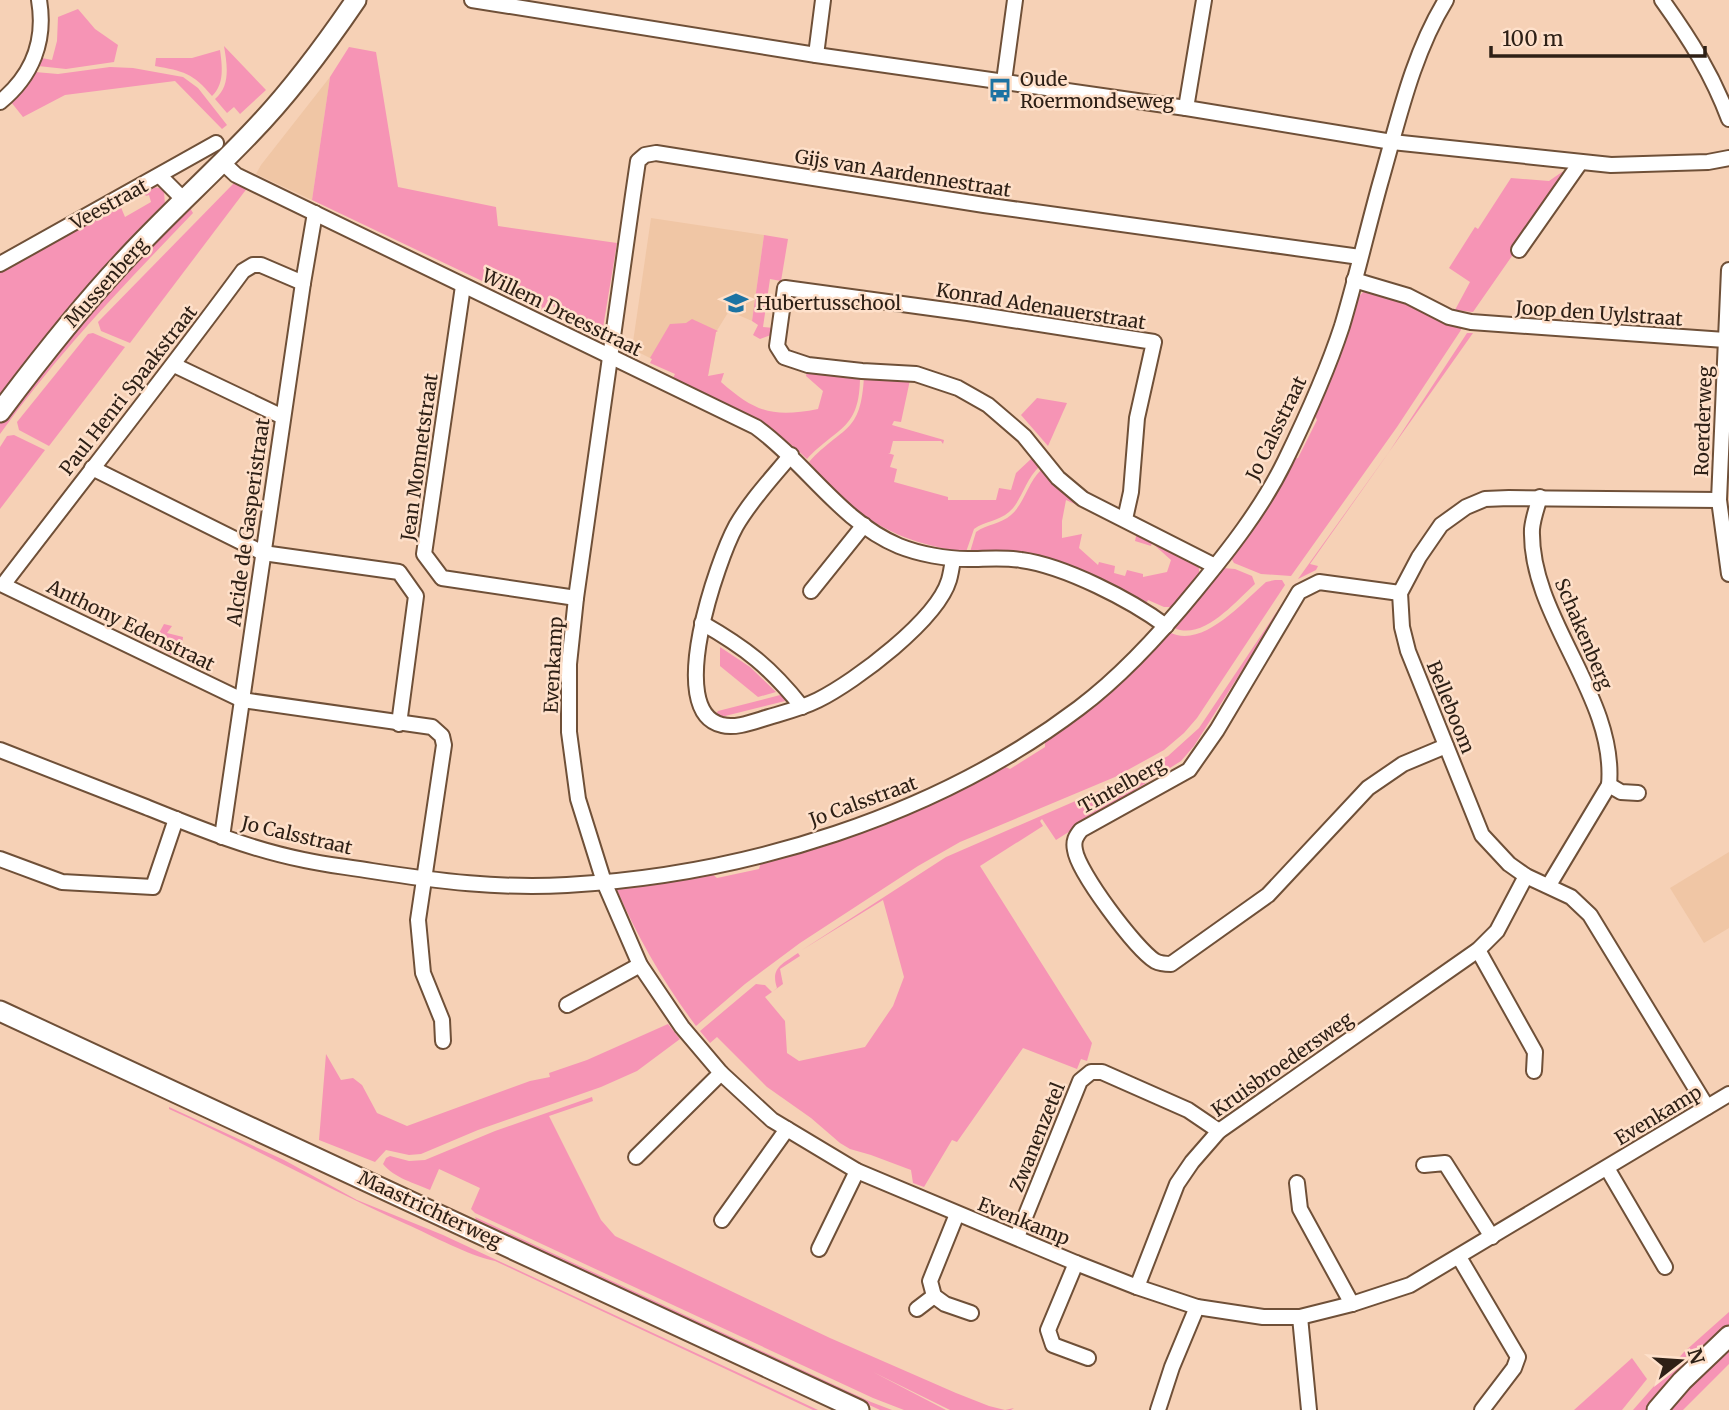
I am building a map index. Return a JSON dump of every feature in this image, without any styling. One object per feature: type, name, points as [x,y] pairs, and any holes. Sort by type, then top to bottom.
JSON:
[{"type":"main road","name":"Veestraat","points":[[219,152],[290,89],[329,40],[356,0]]},
{"type":"main road","name":"Mussenberg","points":[[0,412],[54,340],[122,262],[184,200],[219,152]]},
{"type":"main road","name":"Maastrichterweg","points":[[0,1010],[859,1410]]},
{"type":"main road","points":[[1657,1410],[1682,1381],[1729,1336]]},
{"type":"street","points":[[0,103],[16,89],[35,54],[42,16],[39,0]]},
{"type":"street","points":[[472,0],[816,55],[1186,108],[1392,142],[1611,165],[1708,162],[1729,158]]},
{"type":"street","points":[[816,55],[823,0]]},
{"type":"street","points":[[1004,81],[1015,0]]},
{"type":"street","points":[[1186,108],[1204,0]]},
{"type":"street","name":"Jo Calsstraat","points":[[0,750],[222,837],[303,860],[423,879],[496,884],[562,886],[739,861],[851,828],[937,795],[1013,753],[1080,708],[1166,626],[1247,524],[1282,467],[1312,403],[1341,329],[1392,142],[1421,50],[1446,0]]},
{"type":"street","points":[[1662,0],[1686,33],[1716,83],[1729,119]]},
{"type":"street","name":"Veestraat","points":[[0,264],[160,176],[219,152]]},
{"type":"street","name":"Willem Dreesstraat","points":[[219,152],[236,175],[756,427],[791,455],[829,497],[864,525],[900,546],[953,559],[1021,559],[1060,569],[1144,609],[1166,626]]},
{"type":"street","name":"Gijs van Aardennestraat","points":[[610,357],[638,161],[645,155],[656,153],[984,205],[1360,257]]},
{"type":"street","points":[[1519,250],[1580,163]]},
{"type":"street","points":[[160,176],[184,200]]},
{"type":"street","name":"Alcide de Gasperistraat","points":[[222,837],[303,283],[316,214]]},
{"type":"street","name":"Paul Henri Spaakstraat","points":[[3,585],[174,365],[243,271],[253,265],[261,265],[303,283]]},
{"type":"street","name":"Roerderweg","points":[[1729,270],[1719,500],[1729,573]]},
{"type":"street","name":"Joop den Uylstraat","points":[[1354,279],[1408,296],[1449,317],[1471,322],[1725,340]]},
{"type":"street","name":"Jean Monnetstraat","points":[[463,286],[424,554],[442,579],[576,598]]},
{"type":"street","name":"Konrad Adenauerstraat","points":[[785,288],[1154,342],[1137,418],[1131,492],[1125,519],[1083,499],[1058,478],[1024,436],[988,405],[958,388],[916,374],[822,367],[784,357],[778,346],[785,288]]},
{"type":"street","name":"Evenkamp","points":[[610,357],[569,664],[569,732],[578,799],[604,882],[640,965],[688,1036],[722,1073],[772,1120],[857,1171],[1136,1287],[1196,1307],[1263,1317],[1300,1317],[1410,1285],[1729,1094]]},
{"type":"street","points":[[174,365],[283,417]]},
{"type":"street","points":[[791,455],[755,498],[736,526],[719,560],[702,623],[696,669],[698,701],[709,719],[723,726],[748,723],[802,707],[862,672],[900,643],[929,613],[949,582],[953,559]]},
{"type":"street","points":[[92,468],[263,553],[399,572],[416,596],[399,724]]},
{"type":"street","points":[[1400,593],[1419,557],[1441,525],[1485,499],[1540,497],[1719,500]]},
{"type":"street","name":"Schakenberg","points":[[1540,497],[1532,527],[1535,562],[1545,594],[1606,734],[1611,771],[1609,785]]},
{"type":"street","points":[[1125,519],[1216,566]]},
{"type":"street","points":[[811,591],[864,525]]},
{"type":"street","name":"Tintelberg","points":[[1400,593],[1319,582],[1306,587],[1281,621],[1217,730],[1189,770],[1081,830],[1074,843],[1076,855],[1118,923],[1153,959],[1162,964],[1171,964],[1268,895],[1368,788],[1403,764],[1446,746]]},
{"type":"street","name":"Anthony Edenstraat","points":[[3,585],[242,700],[432,727],[442,736],[444,745],[423,879]]},
{"type":"street","name":"Belleboom","points":[[1400,593],[1402,627],[1408,651],[1482,835],[1509,864],[1526,877],[1571,897],[1590,915],[1707,1107]]},
{"type":"street","points":[[702,623],[755,656],[802,707]]},
{"type":"street","points":[[1549,885],[1609,785],[1621,792],[1638,793]]},
{"type":"street","points":[[0,859],[62,882],[153,887],[176,819]]},
{"type":"street","name":"Kruisbroedersweg","points":[[1136,1287],[1178,1184],[1192,1162],[1219,1131],[1478,950],[1497,931],[1526,877]]},
{"type":"street","points":[[423,879],[418,919],[419,943],[423,973],[442,1020],[443,1041]]},
{"type":"street","points":[[1478,950],[1535,1052],[1534,1071]]},
{"type":"street","points":[[567,1005],[640,965]]},
{"type":"street","name":"Zwanenzetel","points":[[1017,1237],[1080,1080],[1091,1073],[1102,1072],[1188,1110],[1219,1131]]},
{"type":"street","points":[[636,1157],[722,1073]]},
{"type":"street","points":[[722,1220],[788,1129]]},
{"type":"street","points":[[1424,1165],[1446,1163],[1492,1237]]},
{"type":"street","name":"Evenkamp","points":[[1607,1168],[1665,1267]]},
{"type":"street","points":[[819,1248],[857,1171]]},
{"type":"street","points":[[1297,1183],[1300,1209],[1352,1304]]},
{"type":"street","name":"Evenkamp","points":[[934,1296],[930,1281],[957,1214]]},
{"type":"street","points":[[1459,1257],[1518,1357],[1514,1368],[1482,1410]]},
{"type":"street","name":"Evenkamp","points":[[1076,1263],[1048,1330],[1053,1345],[1088,1358]]},
{"type":"street","points":[[918,1309],[934,1296],[944,1304],[971,1313]]},
{"type":"street","points":[[1158,1410],[1196,1307]]},
{"type":"street","points":[[1300,1317],[1309,1410]]},
{"type":"shaded area","points":[[78,9],[95,29],[118,45],[114,62],[66,69],[38,66],[42,58],[52,60],[57,41],[58,17]]},
{"type":"shaded area","points":[[224,46],[266,90],[240,114],[234,107],[227,113],[215,99],[226,81]]},
{"type":"shaded area","points":[[349,47],[376,52],[398,187],[496,207],[498,226],[617,243],[602,334],[598,336],[557,317],[560,310],[551,305],[547,312],[312,200],[330,77]]},
{"type":"shaded area","points":[[220,50],[221,80],[212,96],[187,74],[155,66],[156,58],[192,58]]},
{"type":"shaded area","points":[[110,67],[133,68],[183,77],[198,88],[227,125],[222,129],[175,81],[65,95],[23,117],[11,102],[27,86],[35,72],[58,74]]},
{"type":"shaded area","points":[[330,77],[312,200],[256,174]]},
{"type":"shaded area","points":[[1562,172],[1569,174],[1473,312],[1455,310],[1470,282],[1449,268],[1511,178],[1549,181]]},
{"type":"shaded area","points":[[235,182],[248,187],[130,343],[101,331],[98,322]]},
{"type":"shaded area","points":[[152,187],[160,188],[164,192],[165,204],[111,260],[70,308],[0,400],[0,272],[120,205],[125,217],[151,202],[149,195],[146,196],[143,192]]},
{"type":"shaded area","points":[[190,208],[193,213],[68,348],[0,434],[0,423],[66,338]]},
{"type":"shaded area","points":[[651,218],[764,235],[752,321],[729,311],[716,332],[708,376],[652,359],[632,349]]},
{"type":"shaded area","points":[[764,235],[788,239],[781,281],[770,279],[763,327],[774,328],[771,335],[760,339],[753,335],[758,325],[752,321]]},
{"type":"shaded area","points":[[1364,291],[1389,295],[1461,326],[1461,330],[1397,427],[1291,576],[1261,574],[1234,563],[1231,558],[1256,522],[1290,459],[1298,458],[1317,420],[1313,412],[1319,406],[1325,391],[1356,300]]},
{"type":"shaded area","points":[[692,319],[718,331],[708,376],[724,373],[721,382],[744,400],[776,412],[818,409],[823,391],[806,376],[807,370],[860,376],[859,394],[851,417],[807,459],[761,423],[673,378],[675,374],[650,363],[650,358],[670,324],[686,323]]},
{"type":"shaded area","points":[[93,333],[125,347],[49,446],[19,430],[17,422],[88,334]]},
{"type":"shaded area","points":[[1467,333],[1473,333],[1310,564],[1318,566],[1316,570],[1298,579],[1389,452]]},
{"type":"shaded area","points":[[864,376],[910,380],[901,422],[894,421],[892,425],[944,440],[943,444],[941,441],[893,441],[888,453],[894,455],[890,467],[897,469],[894,482],[948,497],[948,500],[996,500],[999,488],[1011,490],[1016,473],[1032,458],[1040,466],[1009,512],[974,529],[966,552],[918,542],[878,524],[842,498],[809,462],[854,419],[859,409]]},
{"type":"shaded area","points":[[1037,398],[1067,403],[1048,446],[1021,415]]},
{"type":"shaded area","points":[[14,435],[45,450],[0,509],[0,447],[7,436]]},
{"type":"shaded area","points":[[1042,469],[1080,503],[1077,505],[1066,500],[1062,538],[1082,534],[1079,548],[1098,565],[1099,562],[1115,566],[1114,573],[1125,576],[1127,570],[1143,574],[1143,577],[1167,572],[1171,560],[1152,543],[1151,546],[1135,541],[1137,532],[1195,563],[1199,568],[1199,575],[1172,607],[1164,607],[1148,600],[1146,604],[1074,569],[1008,553],[970,552],[976,532],[1011,515]]},
{"type":"shaded area","points":[[1223,568],[1235,569],[1252,576],[1255,584],[1207,625],[1185,631],[1174,628]]},
{"type":"shaded area","points":[[1282,580],[1285,585],[1197,718],[1164,750],[1115,777],[960,842],[918,866],[800,943],[745,984],[696,1026],[652,959],[616,888],[711,873],[717,878],[759,869],[761,862],[1003,766],[1010,769],[1045,747],[1045,740],[1169,632],[1182,636],[1195,635],[1208,629],[1234,611],[1266,582]]},
{"type":"shaded area","points":[[1297,584],[1194,746],[1181,761],[1056,840],[1042,819],[1040,821],[1043,826],[980,866],[1092,1043],[1087,1061],[1081,1059],[1077,1069],[1023,1048],[957,1142],[952,1140],[924,1187],[913,1183],[911,1170],[840,1143],[811,1118],[767,1087],[717,1037],[710,1043],[700,1031],[756,984],[765,985],[772,992],[765,997],[785,1021],[787,1053],[799,1061],[865,1047],[893,1006],[904,977],[883,900],[802,950],[946,857],[1117,783],[1168,756],[1199,728]]},
{"type":"shaded area","points":[[164,624],[172,626],[167,633],[183,637],[180,659],[152,646]]},
{"type":"shaded area","points":[[720,647],[750,667],[776,692],[758,697],[720,666]]},
{"type":"shaded area","points":[[784,694],[785,701],[721,717],[716,714],[718,711]]},
{"type":"shaded area","points":[[1729,852],[1729,928],[1704,943],[1670,888]]},
{"type":"shaded area","points":[[798,953],[800,956],[780,969],[783,984],[773,991],[777,988],[775,975],[779,967]]},
{"type":"shaded area","points":[[668,1024],[680,1039],[637,1071],[421,1154],[409,1155],[386,1150],[375,1162],[319,1140],[326,1054],[341,1080],[353,1078],[362,1085],[377,1113],[407,1126],[530,1081],[550,1077],[549,1073],[587,1060]]},
{"type":"shaded area","points":[[592,1097],[593,1101],[549,1116],[601,1220],[615,1236],[830,1338],[956,1393],[1005,1410],[950,1410],[873,1372],[946,1410],[904,1410],[873,1398],[475,1213],[471,1209],[480,1188],[439,1169],[430,1190],[399,1177],[383,1164],[390,1156],[409,1161],[425,1160],[495,1131]]},
{"type":"shaded area","points":[[169,1107],[284,1160],[357,1200],[443,1235],[818,1410],[495,1261],[473,1254],[346,1196]]},
{"type":"shaded area","points":[[475,1217],[892,1410],[880,1410],[489,1228],[477,1222]]},
{"type":"shaded area","points":[[1729,1312],[1729,1328],[1648,1410],[1633,1410],[1684,1352]]},
{"type":"shaded area","points":[[1729,1347],[1729,1364],[1683,1410],[1667,1410],[1698,1375]]},
{"type":"shaded area","points":[[1632,1358],[1647,1379],[1622,1410],[1574,1410]]},
{"type":"place","name":"Oude Roermondseweg","points":[[1000,90]]},
{"type":"place","name":"Hubertusschool","points":[[736,303]]}]
